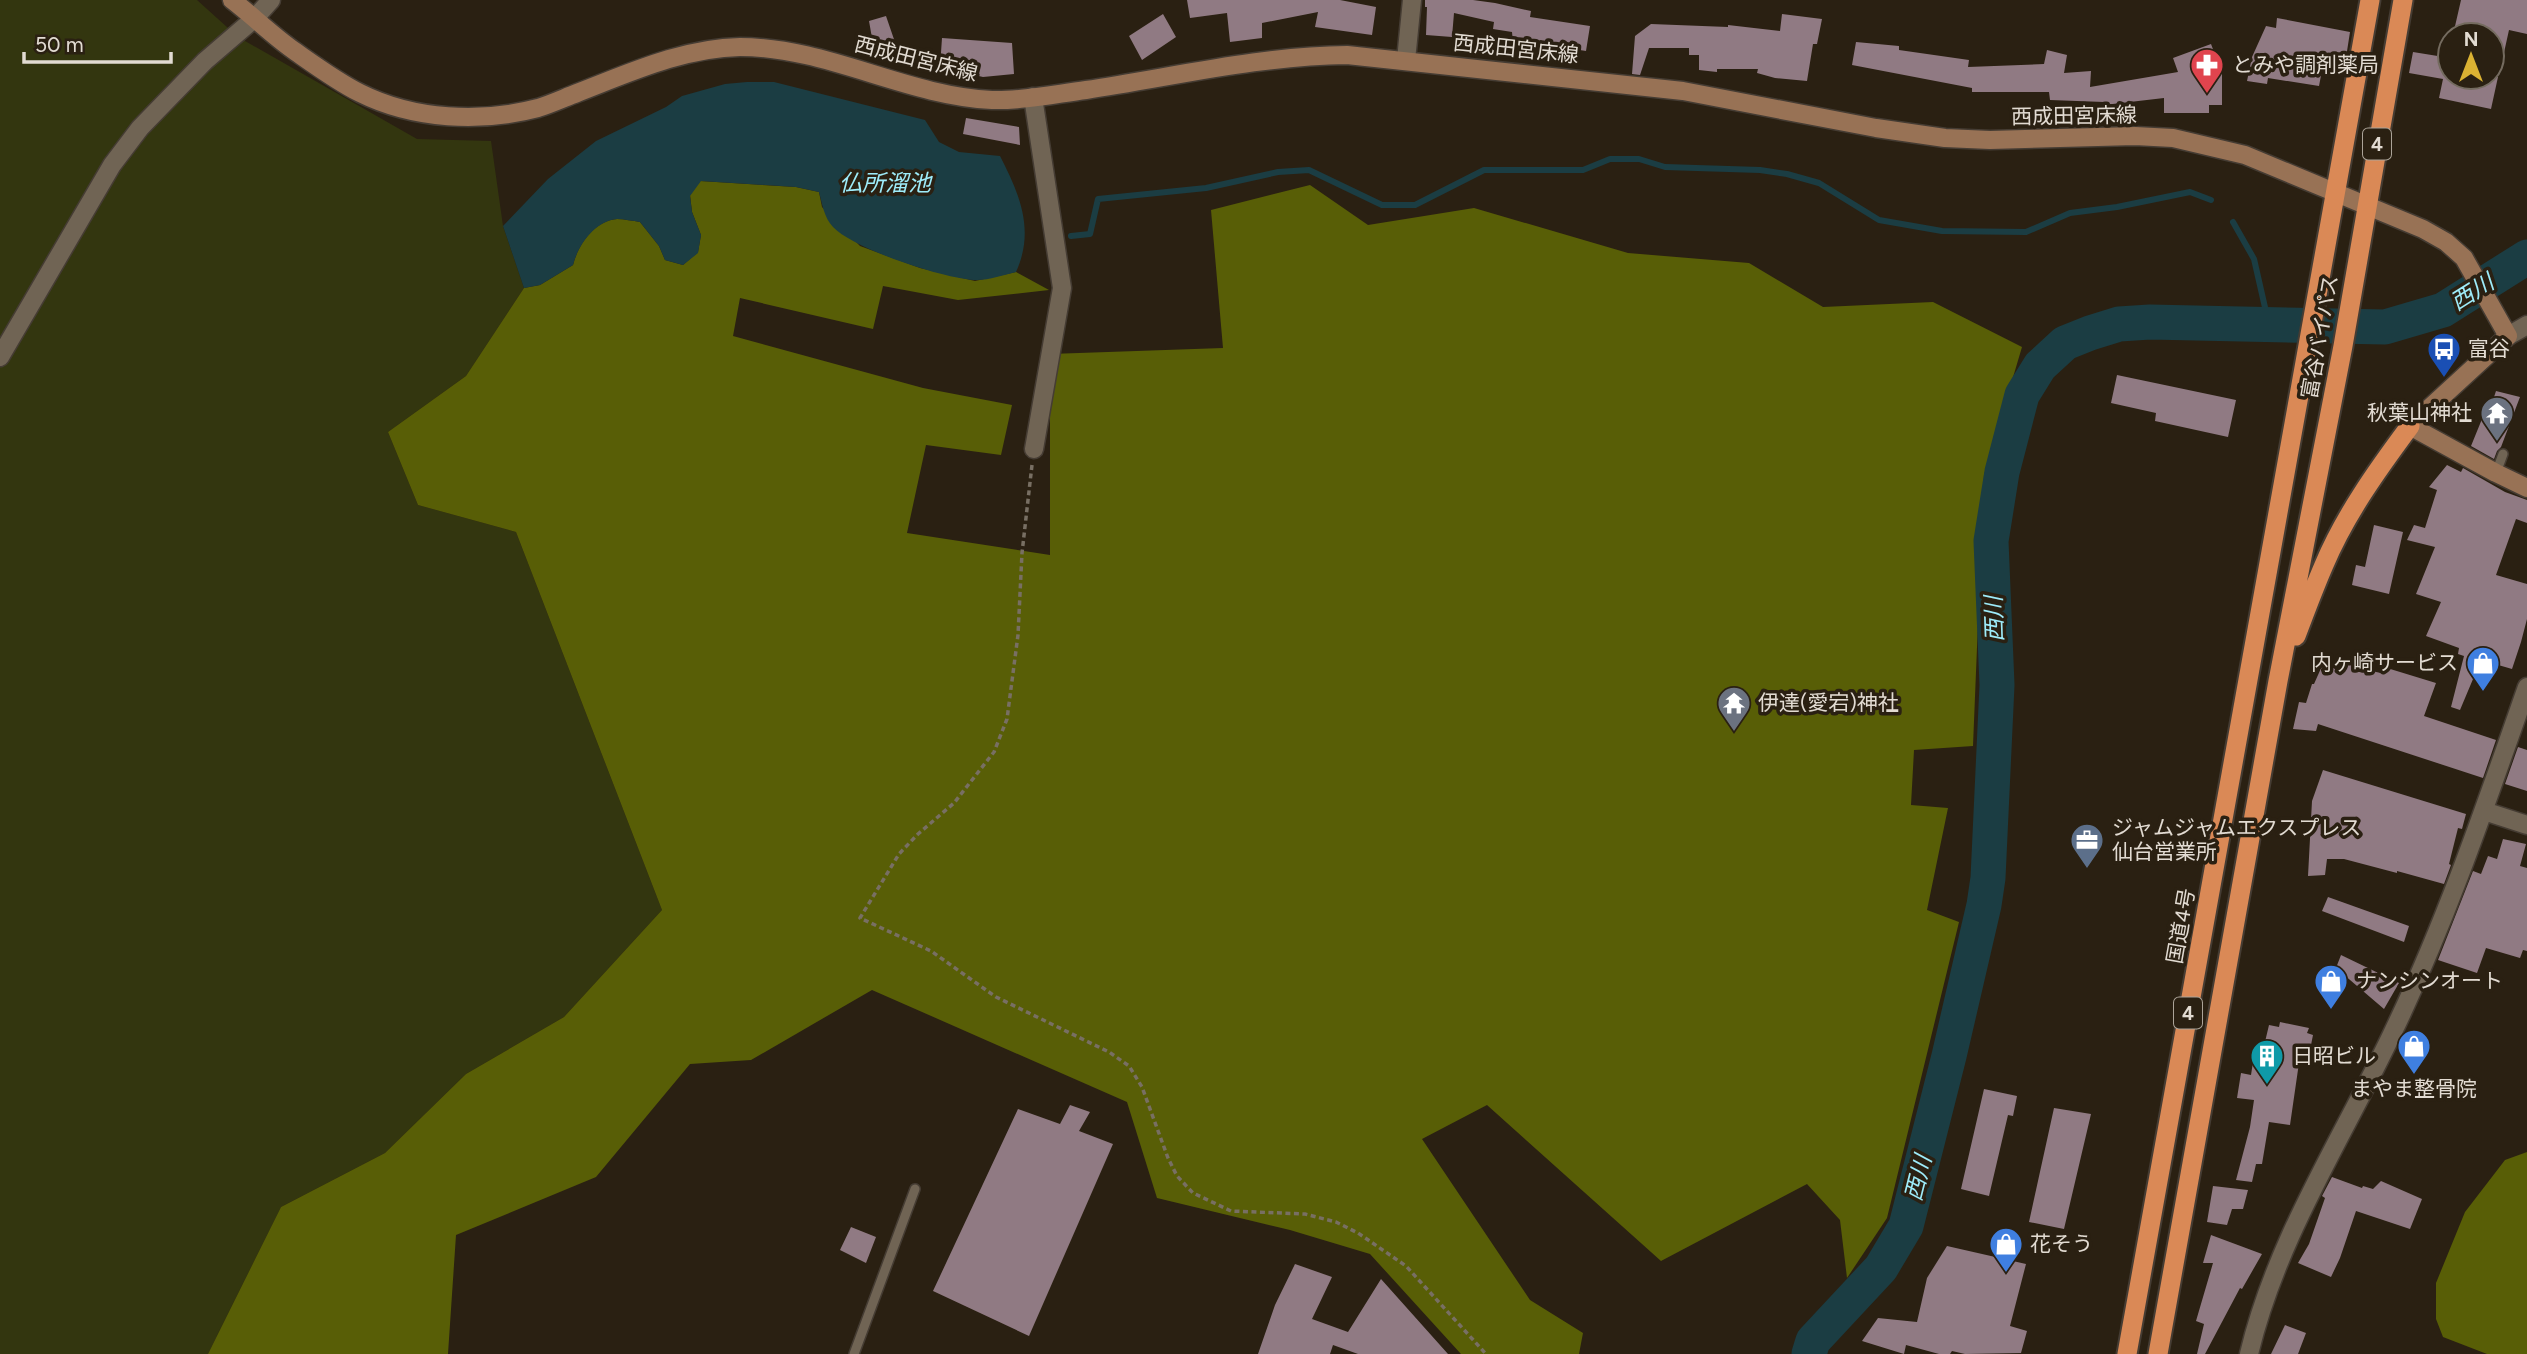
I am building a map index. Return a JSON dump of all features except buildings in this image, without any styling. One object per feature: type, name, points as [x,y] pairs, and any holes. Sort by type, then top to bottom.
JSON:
[{"type":"highway","name":"富谷バイパス","points":[[2249,671],[2370,0]]},
{"type":"highway","name":"富谷バイパス","points":[[2278,681],[2343,345],[2403,0]]},
{"type":"highway","points":[[2278,681],[2325,563],[2354,508],[2410,426]]},
{"type":"highway","name":"国道4号","points":[[2127,1354],[2249,671]]},
{"type":"highway","name":"4","points":[[2158,1354],[2278,681]]},
{"type":"main road","name":"西成田宮床線","points":[[232,0],[294,51],[361,93],[405,109],[450,117],[495,115],[539,108],[657,62],[698,52],[738,47],[779,50],[818,57],[958,96],[993,100],[1175,77],[1252,61],[1302,55],[1347,55],[1683,91],[1876,128],[1945,138],[2173,138],[2245,155],[2423,229],[2446,242],[2464,258],[2508,336]]},
{"type":"main road","points":[[2508,336],[2410,426],[2527,488]]},
{"type":"street","points":[[0,357],[112,165],[140,128],[205,61],[255,18],[271,0]]},
{"type":"street","points":[[1406,60],[1412,0]]},
{"type":"street","points":[[1032,97],[1062,288],[1034,449]]},
{"type":"street","points":[[2508,336],[2527,325]]},
{"type":"street","points":[[2249,1354],[2258,1314],[2274,1272],[2393,1034],[2484,811],[2527,687]]},
{"type":"street","points":[[2484,811],[2527,825]]},
{"type":"lane","points":[[2496,473],[2503,454]]},
{"type":"lane","points":[[853,1354],[915,1189]]},
{"type":"path","points":[[1034,449],[1022,553],[1018,635],[1007,719],[994,752],[954,803],[899,854],[860,918],[931,951],[996,997],[1109,1052],[1129,1066],[1142,1087],[1177,1176],[1193,1193],[1231,1211],[1305,1214],[1336,1222],[1358,1233],[1406,1266],[1486,1354]]},
{"type":"green space","points":[[0,0],[197,0],[238,37],[417,139],[491,141],[503,226],[524,288],[466,376],[388,432],[418,505],[516,532],[662,910],[564,1017],[466,1074],[385,1153],[281,1207],[208,1354],[0,1354]]},
{"type":"shaded area","points":[[700,181],[796,187],[819,192],[822,207],[860,246],[920,268],[975,281],[1016,272],[1049,290],[958,300],[883,286],[873,329],[740,298],[733,336],[923,388],[1012,405],[1001,455],[926,445],[907,533],[1050,555],[1050,354],[1223,348],[1211,210],[1310,185],[1368,225],[1474,208],[1628,253],[1749,263],[1823,307],[1933,302],[2022,347],[1984,475],[1973,746],[1914,750],[1911,805],[1948,808],[1927,910],[1959,922],[1887,1218],[1847,1278],[1840,1220],[1807,1184],[1661,1261],[1487,1105],[1422,1139],[1530,1300],[1583,1333],[1579,1354],[1461,1354],[1370,1254],[1290,1230],[1157,1198],[1127,1102],[872,990],[751,1060],[690,1064],[596,1177],[456,1235],[448,1354],[208,1354],[281,1207],[385,1153],[466,1074],[564,1017],[662,910],[516,532],[418,505],[388,432],[466,376],[524,288],[540,285],[573,265],[583,242],[601,224],[617,219],[640,222],[659,246],[665,260],[683,265],[698,252],[701,235],[692,212],[690,195]]},
{"type":"shaded area","points":[[2527,1152],[2527,1354],[2487,1354],[2443,1337],[2436,1319],[2436,1283],[2465,1212],[2505,1160]]},
{"type":"water","name":"仏所溜池","points":[[774,82],[925,120],[939,142],[959,152],[1000,156],[1019,199],[1025,227],[1022,257],[1016,272],[974,280],[941,274],[878,253],[844,236],[827,219],[819,192],[796,187],[701,181],[690,196],[692,212],[701,235],[698,253],[683,265],[665,260],[659,246],[640,222],[617,219],[602,224],[589,235],[573,265],[540,285],[524,288],[503,226],[548,179],[596,141],[666,107],[682,96],[725,84]]},
{"type":"waterway","points":[[1071,236],[1090,234],[1098,199],[1206,188],[1278,172],[1309,170],[1382,205],[1415,205],[1484,170],[1583,170],[1610,159],[1639,159],[1665,167],[1760,170],[1787,174],[1819,183],[1879,220],[1942,231],[2026,232],[2070,213],[2117,207],[2190,192],[2211,200]]},
{"type":"waterway","points":[[2233,222],[2254,259],[2269,325]]},
{"type":"waterway","name":"西川","points":[[1809,1354],[1813,1341],[1881,1268],[1906,1226],[1949,1056],[1988,878],[1997,685],[1991,541],[2002,472],[2022,395],[2040,366],[2065,343],[2119,324],[2150,322],[2385,327],[2443,310],[2527,257]]},
{"type":"place","name":"とみや調剤薬局","points":[[2207,95]]},
{"type":"place","name":"富谷","points":[[2444,379]]},
{"type":"place","name":"秋葉山神社","points":[[2497,443]]},
{"type":"place","name":"内ヶ崎サービス","points":[[2483,693]]},
{"type":"place","name":"伊達(愛宕)神社","points":[[1734,733]]},
{"type":"place","name":"ジャムジャムエクスプレス 仙台営業所","points":[[2087,870]]},
{"type":"place","name":"ナンシンオート","points":[[2331,1011]]},
{"type":"place","name":"まやま整骨院","points":[[2414,1076]]},
{"type":"place","name":"日昭ビル","points":[[2267,1086]]},
{"type":"place","name":"花そう","points":[[2006,1274]]}]
